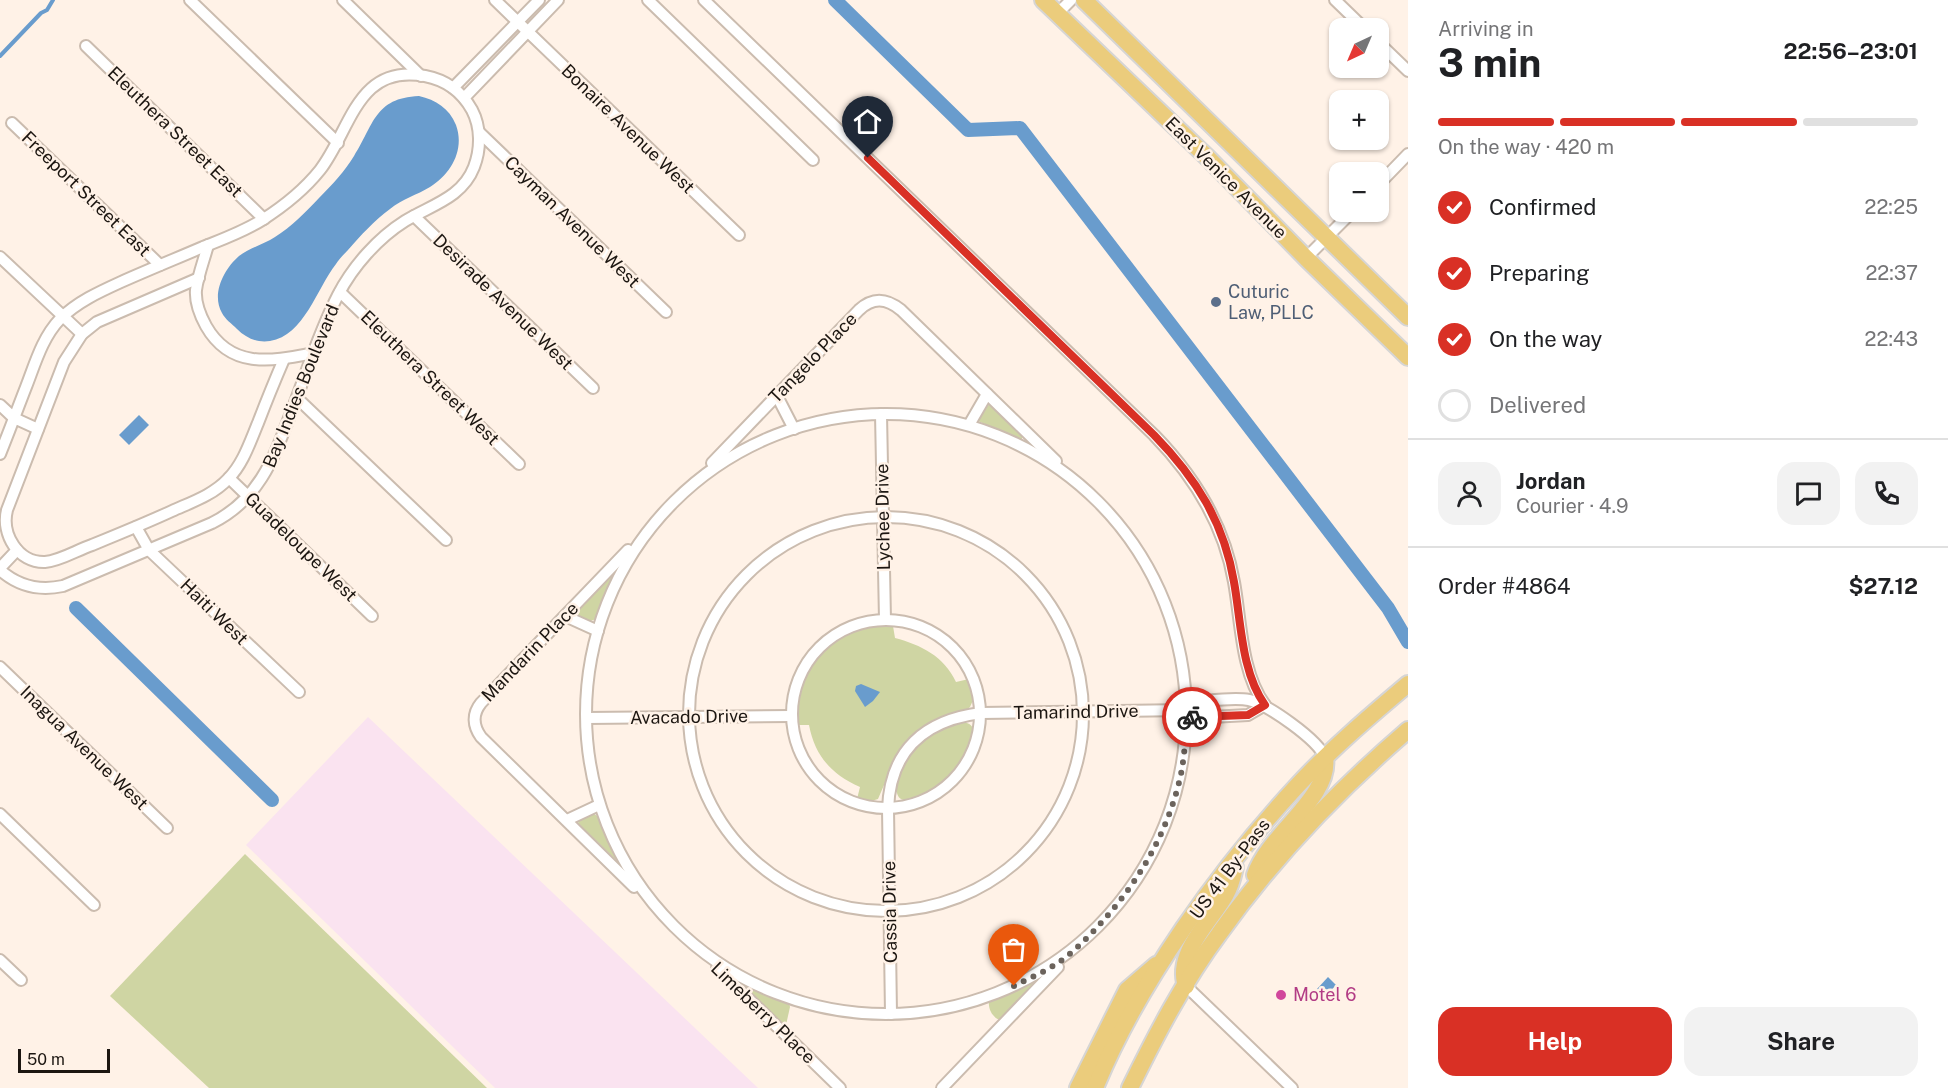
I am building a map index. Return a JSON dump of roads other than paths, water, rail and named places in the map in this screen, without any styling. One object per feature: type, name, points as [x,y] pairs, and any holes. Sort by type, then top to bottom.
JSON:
[{"type":"main road","name":"East Venice Avenue","points":[[1043,0],[1208,158],[1408,357]]},
{"type":"main road","name":"East Venice Avenue","points":[[1084,0],[1408,317]]},
{"type":"main road","name":"US 41 By-Pass","points":[[1095,1088],[1130,1017],[1168,954],[1237,858],[1276,810],[1325,758],[1408,684]]},
{"type":"main road","name":"US 41 By-Pass","points":[[1131,1088],[1155,1038],[1186,986],[1217,936],[1251,891],[1307,826],[1408,730]]},
{"type":"main road","points":[[1251,891],[1260,861],[1319,788],[1325,773],[1325,758]]},
{"type":"main road","points":[[1186,986],[1183,969],[1187,955],[1226,894],[1232,881],[1237,858]]},
{"type":"main road","points":[[1078,1088],[1127,990],[1168,954]]},
{"type":"street","points":[[190,0],[338,143]]},
{"type":"street","points":[[343,0],[421,75]]},
{"type":"street","name":"Bonaire Avenue West","points":[[495,0],[739,236]]},
{"type":"street","points":[[453,88],[539,0]]},
{"type":"street","points":[[464,98],[558,0]]},
{"type":"street","points":[[648,0],[813,160]]},
{"type":"street","points":[[704,0],[1154,435],[1199,489],[1221,532],[1232,568],[1248,669],[1258,696],[1265,705],[1248,715],[1193,718],[1186,710]]},
{"type":"street","points":[[1058,14],[1071,0]]},
{"type":"street","points":[[1335,0],[1354,18]]},
{"type":"street","name":"Eleuthera Street East","points":[[86,46],[264,219]]},
{"type":"street","points":[[1389,53],[1408,71]]},
{"type":"street","name":"Bay Indies Boulevard","points":[[0,454],[43,343],[62,316],[100,291],[246,230],[264,219],[303,189],[320,170],[338,143],[356,106],[371,89],[383,81],[398,76],[421,75],[453,88],[464,98],[475,116],[479,145],[475,165],[464,184],[446,199],[394,229],[359,263],[340,292],[272,461],[248,497],[220,519],[56,588],[23,585],[9,578],[0,569],[17,550],[34,560],[51,561],[201,498],[229,478],[246,451],[284,359]]},
{"type":"street","name":"Freeport Street East","points":[[12,123],[160,265]]},
{"type":"street","name":"Cayman Avenue West","points":[[479,132],[666,312]]},
{"type":"street","points":[[1389,174],[1408,154]]},
{"type":"street","name":"Desirade Avenue West","points":[[414,216],[592,388]]},
{"type":"street","points":[[1306,258],[1342,222]]},
{"type":"street","points":[[208,245],[196,295],[206,325],[218,341],[230,351],[246,358],[269,361],[314,353]]},
{"type":"street","points":[[0,257],[82,334]]},
{"type":"street","points":[[17,550],[7,532],[6,515],[64,362],[82,334],[106,318],[199,278]]},
{"type":"street","name":"Eleuthera Street West","points":[[340,292],[519,464]]},
{"type":"street","name":"Tangelo Place","points":[[690,486],[859,310],[868,303],[878,300],[887,301],[901,310],[1076,480]]},
{"type":"street","points":[[969,425],[987,394]]},
{"type":"street","points":[[777,396],[794,429]]},
{"type":"street","points":[[297,398],[446,540]]},
{"type":"street","points":[[0,405],[14,418],[38,429]]},
{"type":"street","points":[[942,1088],[1114,909],[1147,862],[1162,832],[1180,774],[1186,736],[1184,674],[1178,642],[1165,603],[1141,556],[1118,524],[1076,480],[1028,449],[969,425],[927,417],[882,414],[844,416],[774,436],[736,454],[690,486],[648,530],[621,571],[598,631],[589,676],[587,718],[589,754],[599,805],[626,865],[654,906],[686,939],[736,975],[791,998],[844,1011],[891,1014],[940,1009],[997,993],[1041,972],[1060,961],[1077,947]]},
{"type":"street","name":"Lychee Drive","points":[[882,414],[885,620]]},
{"type":"street","name":"Guadeloupe West","points":[[229,478],[372,616]]},
{"type":"street","points":[[884,517],[928,521],[969,535],[1008,557],[1026,573],[1053,609],[1070,644],[1080,680],[1084,711],[1079,755],[1067,794],[1051,824],[1029,851],[1001,875],[964,895],[930,906],[890,911],[850,907],[814,897],[779,880],[749,856],[724,827],[705,793],[693,756],[688,718],[692,678],[703,639],[723,605],[748,573],[769,556],[803,536],[851,520],[884,517]]},
{"type":"street","name":"Haiti West","points":[[136,527],[149,550],[299,692]]},
{"type":"street","name":"Mandarin Place","points":[[648,530],[481,703],[474,718],[476,729],[481,737],[654,906]]},
{"type":"street","points":[[565,616],[598,631]]},
{"type":"street","points":[[885,620],[921,628],[939,636],[952,647],[964,660],[973,676],[979,694],[981,713],[974,750],[965,767],[954,780],[926,801],[907,807],[888,809],[870,807],[851,801],[822,783],[808,766],[798,748],[791,716],[798,681],[806,664],[817,649],[848,627],[885,620]]},
{"type":"street","name":"Inagua Avenue West","points":[[0,668],[167,828]]},
{"type":"street","name":"Tamarind Drive","points":[[888,809],[890,788],[895,772],[904,754],[913,743],[927,730],[941,722],[981,713],[1186,710],[1193,702],[1247,699],[1265,705],[1311,740],[1322,750],[1325,758]]},
{"type":"street","name":"Avacado Drive","points":[[587,718],[791,716]]},
{"type":"street","points":[[567,820],[599,805]]},
{"type":"street","name":"Cassia Drive","points":[[888,809],[891,1014]]},
{"type":"street","points":[[0,814],[94,905]]},
{"type":"street","name":"Limeberry Place","points":[[686,939],[840,1088]]},
{"type":"street","points":[[0,960],[21,980]]},
{"type":"street","points":[[1186,986],[1292,1088]]},
{"type":"water","points":[[419,96],[441,106],[450,114],[456,125],[459,143],[450,168],[438,182],[395,206],[363,234],[337,262],[309,310],[292,330],[270,341],[256,340],[244,335],[225,317],[219,306],[219,290],[228,268],[239,256],[281,233],[309,209],[347,167],[371,124],[384,108],[404,98]]},
{"type":"water","points":[[139,415],[149,425],[129,445],[119,435]]},
{"type":"water","points":[[861,684],[880,692],[865,707],[855,691],[856,686]]},
{"type":"water","points":[[1328,977],[1336,985],[1325,997],[1317,989]]},
{"type":"waterway","points":[[0,56],[41,13],[47,10],[53,0]]},
{"type":"waterway","points":[[835,0],[968,130],[1020,128],[1388,608],[1408,642]]},
{"type":"waterway","points":[[76,608],[272,800]]},
{"type":"place","name":"Cuturic Law, PLLC","points":[[1216,302]]},
{"type":"place","name":"Motel 6","points":[[1281,995]]}]
